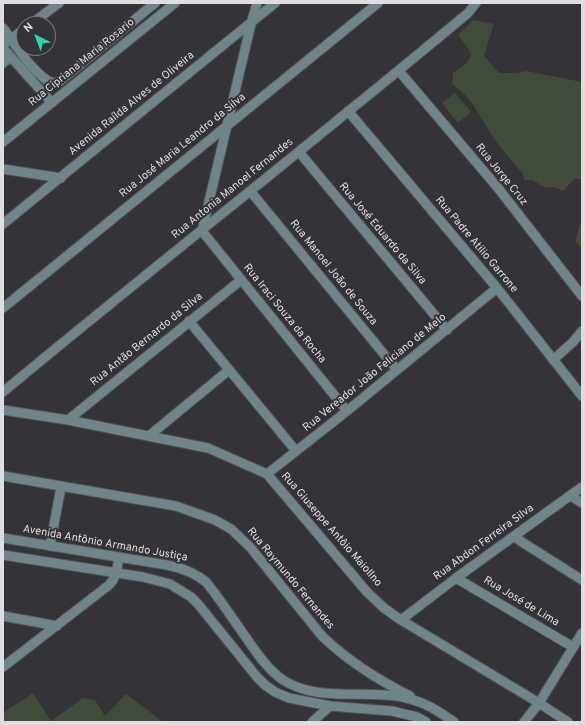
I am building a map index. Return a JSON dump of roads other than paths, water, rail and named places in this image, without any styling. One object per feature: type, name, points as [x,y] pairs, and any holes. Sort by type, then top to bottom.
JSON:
[{"type":"street","points":[[41,16],[58,3]]},
{"type":"street","points":[[3,28],[32,66],[46,79],[54,83],[58,82],[155,3]]},
{"type":"street","name":"Rua Cipriana Maria Rosario","points":[[3,142],[175,3]]},
{"type":"street","points":[[202,231],[226,126],[257,3]]},
{"type":"street","name":"Avenida Raílda Alves de Oliveira","points":[[3,224],[61,178],[154,100],[276,3]]},
{"type":"street","name":"Rua José Maria Leandro da Silva","points":[[3,308],[378,3]]},
{"type":"street","name":"Rua Antonia Manoel Fernandes","points":[[3,392],[95,315],[251,192],[348,111],[399,71],[468,13],[476,3]]},
{"type":"street","points":[[16,35],[3,47],[52,103]]},
{"type":"street","points":[[3,64],[11,57]]},
{"type":"street","name":"Rua Jorge Cruz","points":[[399,71],[498,188],[582,296]]},
{"type":"street","name":"Rua Padre Atilio Garrone","points":[[348,111],[497,288],[582,396]]},
{"type":"street","name":"Rua José Eduardo da Silva","points":[[299,152],[447,330]]},
{"type":"street","points":[[3,169],[61,178]]},
{"type":"street","name":"Rua Manoel João de Souza","points":[[251,192],[397,370]]},
{"type":"street","name":"Rua Iraci Souza da Rocha","points":[[202,231],[347,411]]},
{"type":"street","name":"Rua Antão Bernardo da Silva","points":[[68,420],[241,280]]},
{"type":"street","name":"Rua Vereador João Feliciano de Melo","points":[[267,474],[347,411],[497,288]]},
{"type":"street","points":[[190,321],[296,451]]},
{"type":"street","points":[[553,360],[582,331]]},
{"type":"street","points":[[150,435],[229,370]]},
{"type":"street","name":"Rua Giuseppe Antôio Maiollno","points":[[3,410],[150,435],[208,448],[267,474],[367,592],[384,608],[401,620],[568,722]]},
{"type":"street","name":"Rua Raymundo Fernandes","points":[[3,476],[176,506],[215,520],[231,529],[250,547],[322,636],[349,660],[386,684],[428,704]]},
{"type":"street","points":[[50,546],[61,487]]},
{"type":"street","name":"Rua Abdon Ferreira Silva","points":[[401,620],[456,578],[582,487]]},
{"type":"street","points":[[571,496],[582,502]]},
{"type":"street","points":[[514,537],[582,580]]},
{"type":"street","name":"Avenida Antônio Armando Justiça","points":[[3,538],[178,567],[197,575],[206,582],[265,664],[284,680],[305,689],[333,694],[401,697],[428,704],[454,722]]},
{"type":"street","points":[[37,561],[39,544]]},
{"type":"street","points":[[3,555],[116,573],[170,584],[191,597],[205,612],[247,666],[265,685],[288,698],[330,706],[392,711],[414,720],[426,722]]},
{"type":"street","points":[[3,667],[109,585],[113,581],[116,573],[119,557]]},
{"type":"street","name":"Rua José de Lima","points":[[456,578],[573,647]]},
{"type":"street","points":[[3,616],[57,626]]},
{"type":"street","points":[[524,722],[539,703],[582,633]]},
{"type":"street","points":[[384,711],[386,684]]},
{"type":"street","points":[[312,722],[330,706]]},
{"type":"waterway","points":[[41,80],[47,87],[56,88],[58,86]]}]
